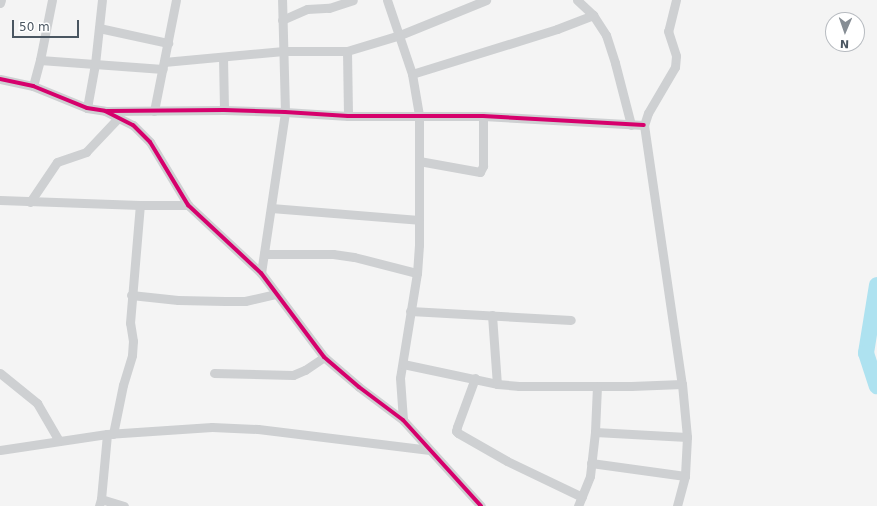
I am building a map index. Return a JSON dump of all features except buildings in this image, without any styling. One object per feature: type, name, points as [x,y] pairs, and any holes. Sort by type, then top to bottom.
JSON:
[{"type":"street","points":[[33,86],[40,60],[52,0]]},
{"type":"street","points":[[87,108],[102,0]]},
{"type":"street","points":[[154,111],[176,0]]},
{"type":"street","points":[[261,273],[285,112],[282,51],[282,0]]},
{"type":"street","points":[[282,20],[307,9],[329,8],[353,0]]},
{"type":"street","points":[[387,0],[412,74],[419,115],[419,220],[417,273],[410,311],[400,392],[403,420]]},
{"type":"street","points":[[40,60],[94,64],[164,65],[282,51],[347,51],[400,35],[486,0]]},
{"type":"street","points":[[577,0],[593,16],[606,35],[631,125]]},
{"type":"street","points":[[676,0],[668,31],[676,56],[675,67],[648,113],[644,125],[682,384],[687,437],[685,476],[677,506]]},
{"type":"street","points":[[412,74],[557,29],[593,16]]},
{"type":"street","points":[[99,28],[168,43]]},
{"type":"street","points":[[347,51],[348,116]]},
{"type":"street","points":[[223,57],[224,110]]},
{"type":"street","points":[[0,79],[33,86],[87,108],[105,111],[224,110],[348,116],[483,116],[644,125]]},
{"type":"street","points":[[105,111],[133,125],[150,142],[188,205],[261,273],[324,357],[359,387],[403,420],[428,450],[481,506]]},
{"type":"street","points":[[418,161],[480,172],[483,166],[483,116]]},
{"type":"street","points":[[30,202],[57,162],[86,152],[118,118]]},
{"type":"street","points":[[0,200],[140,206],[188,205]]},
{"type":"street","points":[[124,506],[100,503],[110,434],[132,355],[133,341],[130,323],[140,206]]},
{"type":"street","points":[[271,208],[419,220]]},
{"type":"street","points":[[264,254],[333,254],[354,257],[417,273]]},
{"type":"street","points":[[132,295],[178,300],[245,301],[276,294]]},
{"type":"street","points":[[410,311],[571,320]]},
{"type":"street","points":[[492,315],[497,384]]},
{"type":"street","points":[[214,373],[293,375],[305,370],[324,357]]},
{"type":"street","points":[[403,364],[475,378],[497,384],[519,386],[682,384]]},
{"type":"street","points":[[0,373],[37,403],[59,441]]},
{"type":"street","points":[[475,378],[456,431],[507,461],[582,497]]},
{"type":"street","points":[[578,506],[588,484],[595,432],[597,386]]},
{"type":"street","points":[[0,450],[110,434],[212,427],[258,429],[428,450]]},
{"type":"street","points":[[595,432],[687,437]]},
{"type":"street","points":[[591,463],[685,476]]},
{"type":"waterway","points":[[877,285],[866,353],[877,386]]},
{"type":"cycle path","points":[[0,79],[33,86],[87,108],[105,111],[133,125],[150,142],[188,205],[261,273],[324,357],[359,387],[403,420],[481,506]]},
{"type":"cycle path","points":[[107,111],[224,110],[348,116],[483,116],[644,125]]}]
